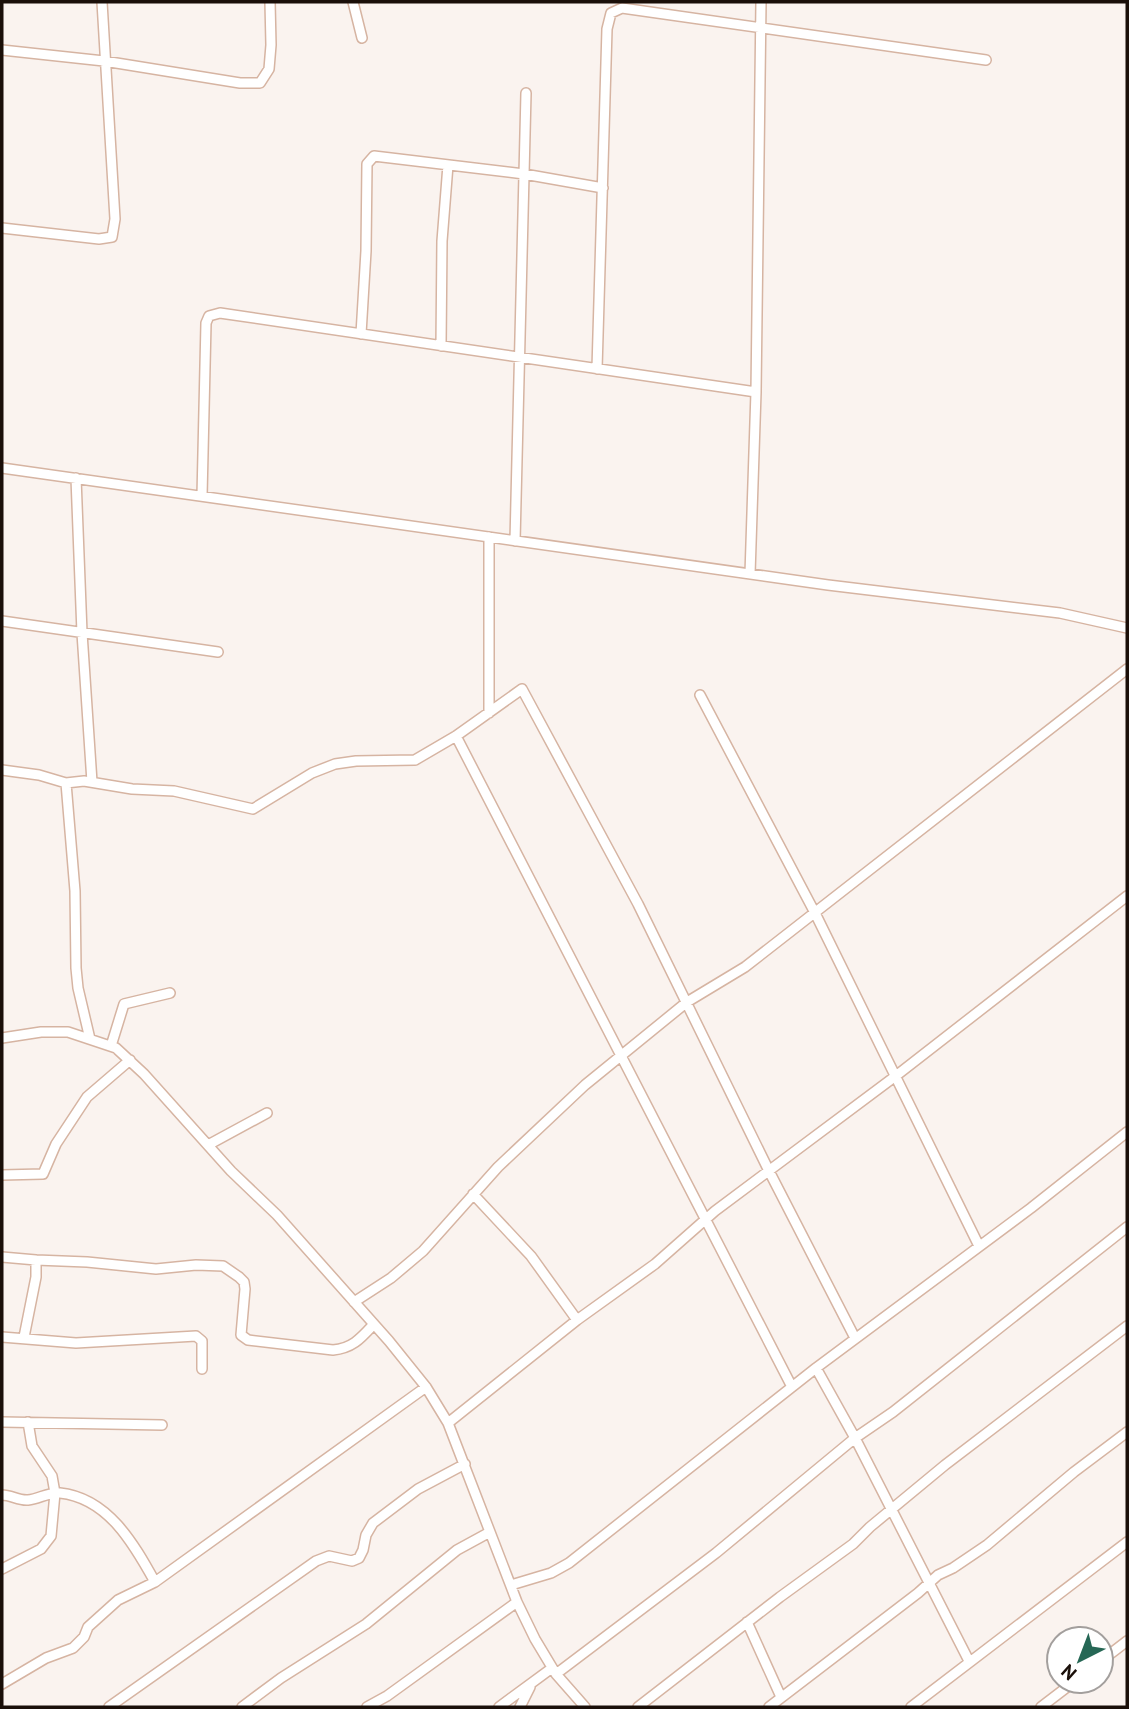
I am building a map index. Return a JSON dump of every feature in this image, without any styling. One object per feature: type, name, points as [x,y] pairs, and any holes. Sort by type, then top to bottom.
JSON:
[{"type":"street","points":[[2,228],[99,239],[112,237],[115,219],[102,2]]},
{"type":"street","points":[[2,50],[104,61],[240,83],[260,83],[269,69],[270,2]]},
{"type":"street","points":[[353,2],[362,38]]},
{"type":"street","points":[[750,574],[756,392],[761,2]]},
{"type":"street","points":[[597,369],[607,29],[611,13],[622,8],[986,60]]},
{"type":"street","points":[[515,541],[526,93]]},
{"type":"street","points":[[361,334],[367,164],[373,156],[524,174],[603,188]]},
{"type":"street","points":[[440,346],[442,241],[448,165]]},
{"type":"street","points":[[202,496],[206,323],[209,316],[220,313],[756,392]]},
{"type":"street","points":[[2,468],[750,574],[1060,613],[1127,628]]},
{"type":"street","points":[[76,478],[82,632],[92,782]]},
{"type":"street","points":[[489,537],[489,713]]},
{"type":"street","points":[[2,621],[218,652]]},
{"type":"street","points":[[354,1302],[391,1278],[423,1251],[498,1167],[585,1085],[687,1002],[745,967],[1127,669]]},
{"type":"street","points":[[2,770],[38,775],[66,783],[92,782],[132,789],[174,791],[253,809],[312,773],[335,764],[415,760],[456,736],[523,689],[638,904],[769,1171],[855,1338]]},
{"type":"street","points":[[700,695],[815,913],[979,1246]]},
{"type":"street","points":[[456,736],[792,1387]]},
{"type":"street","points":[[66,783],[75,891],[76,968],[90,1040]]},
{"type":"street","points":[[448,1423],[577,1320],[655,1264],[706,1219],[1127,896]]},
{"type":"street","points":[[111,1046],[124,1004],[170,993]]},
{"type":"street","points":[[2,1038],[41,1032],[68,1032],[111,1046],[130,1060],[231,1171],[277,1214],[374,1324],[426,1387],[448,1423],[517,1602],[534,1639],[554,1671],[585,1707]]},
{"type":"street","points":[[2,1175],[43,1174],[56,1144],[86,1097],[130,1060]]},
{"type":"street","points":[[208,1144],[267,1113]]},
{"type":"street","points":[[511,1585],[551,1573],[569,1563],[816,1368],[1127,1132]]},
{"type":"street","points":[[473,1194],[531,1256],[577,1320]]},
{"type":"street","points":[[499,1707],[554,1671],[716,1553],[855,1438],[893,1412],[1127,1227]]},
{"type":"street","points":[[2,1257],[156,1269],[195,1265],[223,1266],[244,1282],[241,1335],[248,1340],[344,1349],[356,1343],[374,1324]]},
{"type":"street","points":[[24,1337],[36,1277],[36,1260]]},
{"type":"street","points":[[638,1707],[853,1544],[945,1465],[1127,1326]]},
{"type":"street","points":[[2,1337],[76,1343],[196,1336],[202,1341],[202,1369]]},
{"type":"street","points":[[816,1368],[855,1438],[890,1512],[969,1661]]},
{"type":"street","points":[[2,1684],[46,1658],[73,1648],[84,1637],[88,1627],[118,1600],[155,1582],[426,1387]]},
{"type":"street","points":[[2,1422],[162,1425]]},
{"type":"street","points":[[2,1569],[41,1549],[51,1536],[55,1493],[52,1476],[32,1447],[28,1422]]},
{"type":"street","points":[[769,1707],[938,1575],[987,1545],[1074,1472],[1127,1432]]},
{"type":"street","points":[[109,1707],[316,1560],[329,1556],[352,1561],[359,1558],[373,1523],[418,1489],[465,1464]]},
{"type":"street","points":[[2,1495],[27,1500],[55,1493],[73,1497],[104,1512],[130,1538],[155,1582]]},
{"type":"street","points":[[242,1707],[281,1678],[366,1623],[457,1550],[490,1532]]},
{"type":"street","points":[[911,1707],[1127,1542]]},
{"type":"street","points":[[368,1707],[517,1602]]},
{"type":"street","points":[[747,1622],[781,1697]]},
{"type":"street","points":[[520,1707],[531,1684]]},
{"type":"street","points":[[1041,1707],[1057,1695]]}]
